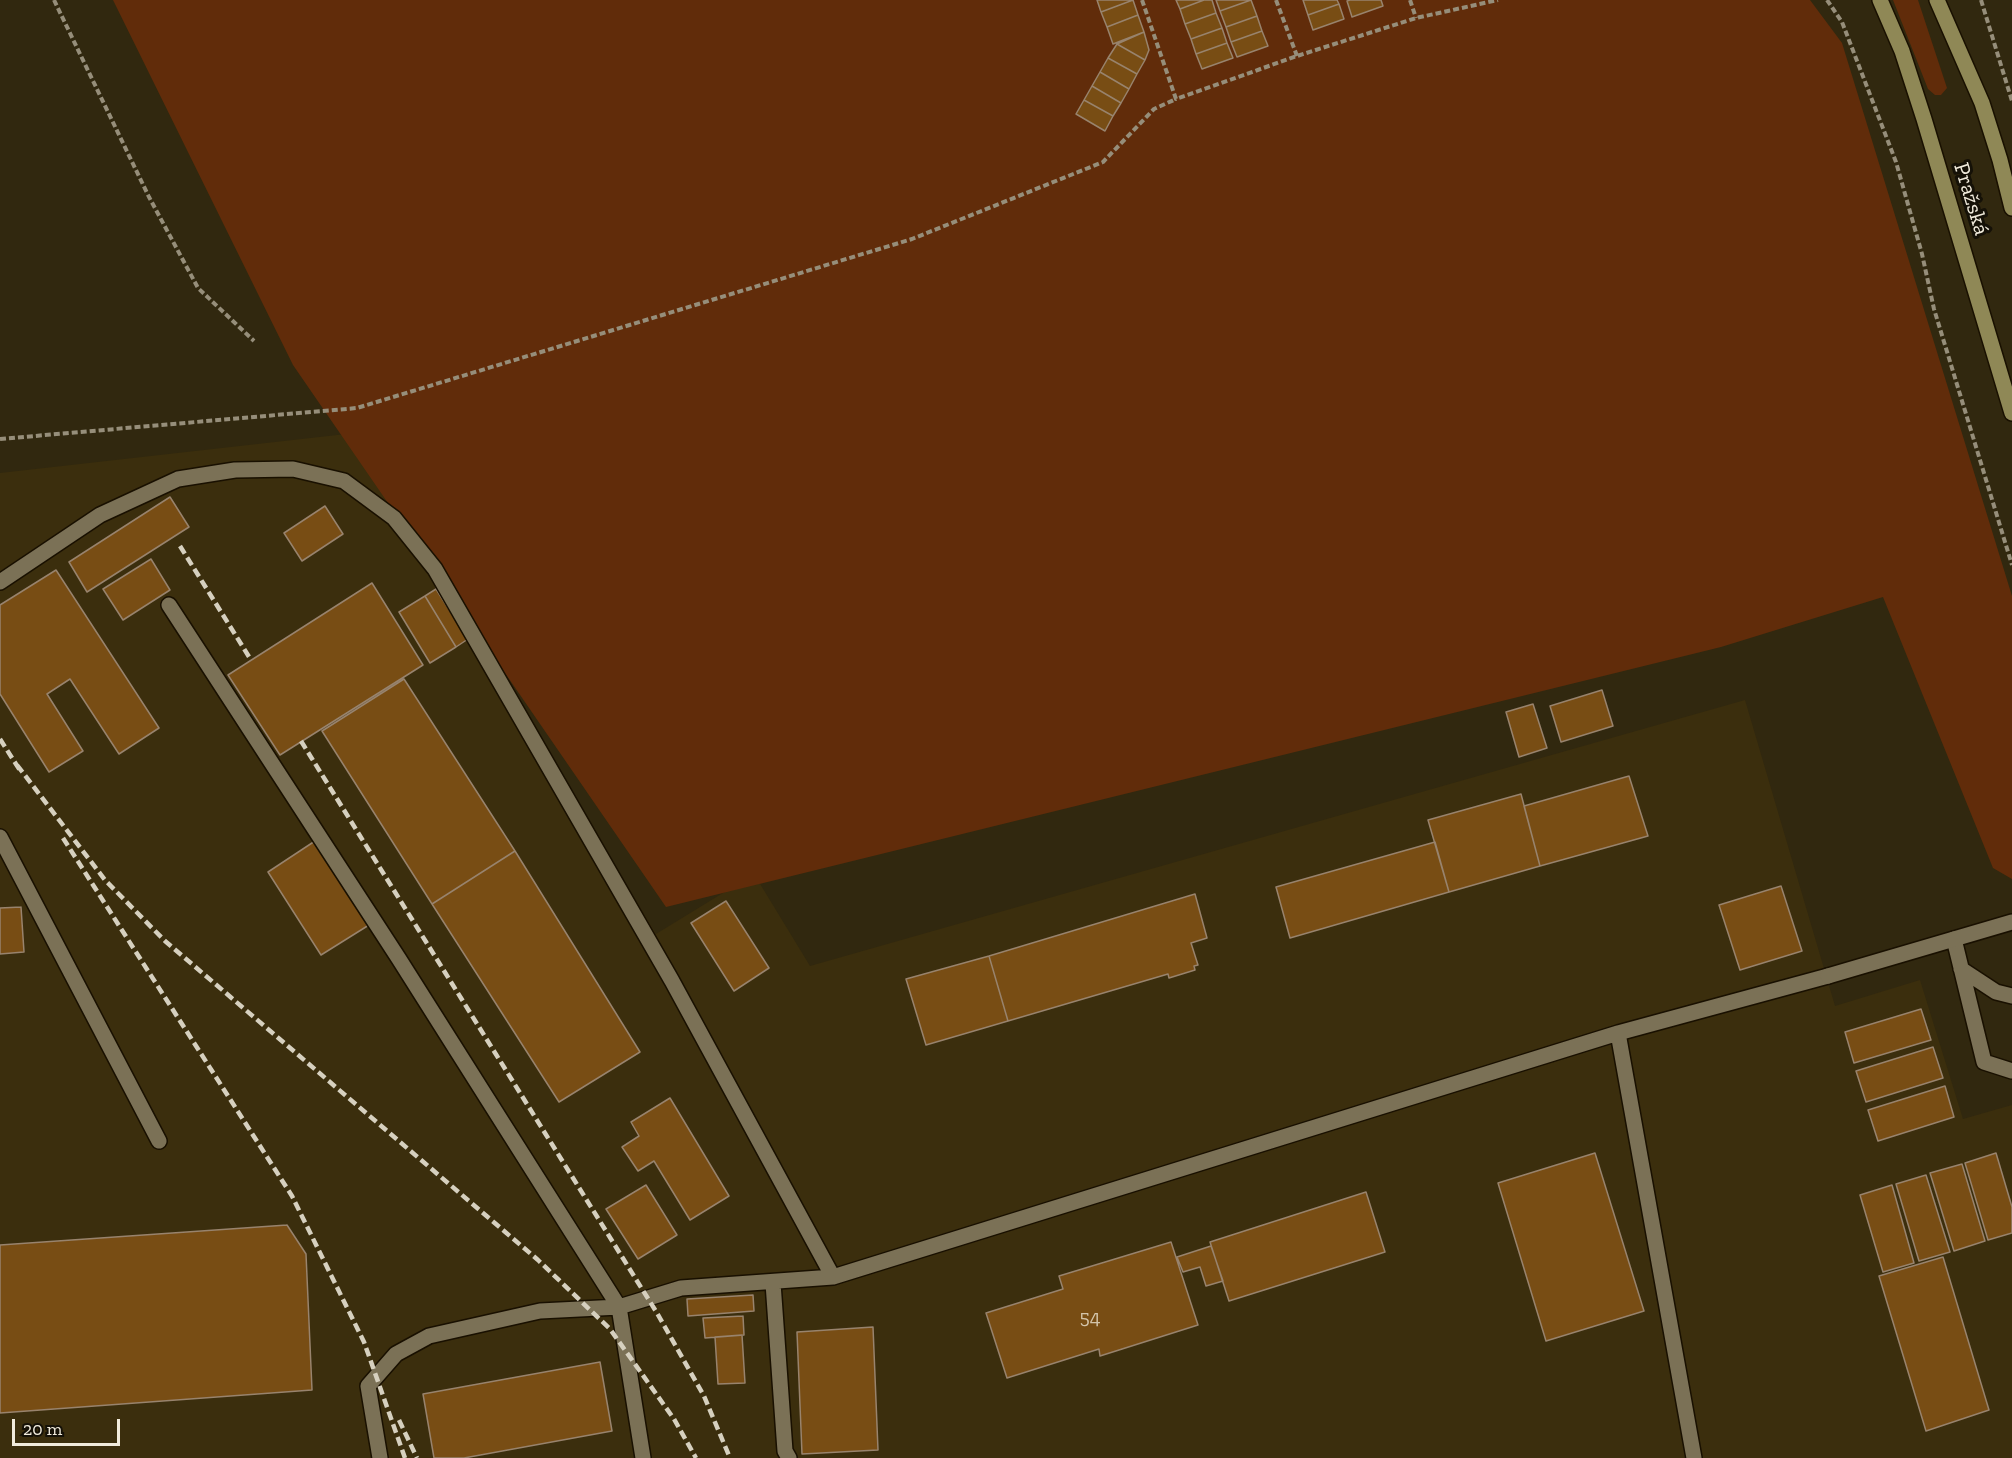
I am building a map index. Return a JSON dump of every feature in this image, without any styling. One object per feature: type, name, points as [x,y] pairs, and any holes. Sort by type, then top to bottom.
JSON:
[{"type":"street","name":"Pražská","points":[[1880,0],[1902,51],[1924,119],[2012,413]]},
{"type":"street","points":[[1937,0],[1982,102],[2012,208]]},
{"type":"street","points":[[0,582],[100,515],[178,479],[235,470],[293,469],[344,481],[394,518],[441,579],[672,981],[833,1277]]},
{"type":"street","points":[[169,604],[399,959],[619,1307],[643,1458]]},
{"type":"street","points":[[0,837],[159,1141]]},
{"type":"street","points":[[380,1458],[368,1386],[396,1354],[429,1336],[540,1311],[619,1307],[681,1288],[833,1277],[1618,1033],[1828,976],[2012,922]]},
{"type":"street","points":[[1954,939],[1984,1062],[2012,1071]]},
{"type":"street","points":[[1961,969],[1996,992],[2012,996]]},
{"type":"street","points":[[1618,1033],[1694,1458]]},
{"type":"street","points":[[773,1283],[785,1450],[789,1458]]},
{"type":"path","points":[[54,0],[149,197],[198,288],[254,341]]},
{"type":"path","points":[[1142,0],[1176,99]]},
{"type":"path","points":[[1276,0],[1297,56]]},
{"type":"path","points":[[1410,0],[1416,18]]},
{"type":"path","points":[[0,439],[357,408],[912,239],[1103,162],[1154,109],[1176,99],[1297,56],[1416,18],[1498,0]]},
{"type":"path","points":[[1827,0],[1842,22],[1896,162],[1922,254],[1940,331],[2012,565]]},
{"type":"path","points":[[1981,0],[2012,101]]},
{"type":"shaded area","points":[[113,0],[1810,0],[1842,43],[2012,596],[2012,879],[1993,868],[1883,597],[1721,647],[666,907],[293,365]]},
{"type":"shaded area","points":[[1893,0],[1918,0],[1947,88],[1941,95],[1935,95],[1928,89]]},
{"type":"shaded area","points":[[355,433],[656,934],[754,874],[810,966],[1745,700],[1835,1006],[1920,980],[1963,1119],[2012,1105],[2012,1458],[0,1458],[0,473]]},
{"type":"building","points":[[1097,0],[1133,0],[1101,12]]},
{"type":"building","points":[[1133,0],[1138,15],[1107,27],[1101,12]]},
{"type":"building","points":[[1176,0],[1204,0],[1180,9]]},
{"type":"building","points":[[1204,0],[1212,0],[1216,13],[1185,24],[1180,9]]},
{"type":"building","points":[[1216,0],[1251,0],[1220,11]]},
{"type":"building","points":[[1251,0],[1257,16],[1226,27],[1220,11]]},
{"type":"building","points":[[1303,0],[1337,0],[1339,4],[1308,15]]},
{"type":"building","points":[[1381,0],[1383,6],[1352,17],[1347,1]]},
{"type":"building","points":[[1339,4],[1344,19],[1313,30],[1308,15]]},
{"type":"building","points":[[1216,13],[1222,28],[1191,39],[1185,24]]},
{"type":"building","points":[[1138,15],[1144,32],[1113,44],[1107,27]]},
{"type":"building","points":[[1257,16],[1262,31],[1231,42],[1226,27]]},
{"type":"building","points":[[1222,28],[1227,43],[1196,54],[1191,39]]},
{"type":"building","points":[[1262,31],[1268,46],[1237,57],[1231,42]]},
{"type":"building","points":[[1144,32],[1149,50],[1145,60],[1117,44]]},
{"type":"building","points":[[1227,43],[1233,58],[1202,69],[1196,54]]},
{"type":"building","points":[[1117,44],[1145,60],[1137,74],[1108,58]]},
{"type":"building","points":[[1108,58],[1137,74],[1129,89],[1100,72]]},
{"type":"building","points":[[1100,72],[1129,89],[1121,103],[1092,86]]},
{"type":"building","points":[[1092,86],[1121,103],[1113,116],[1084,100]]},
{"type":"building","points":[[1084,100],[1113,116],[1105,131],[1076,114]]},
{"type":"building","points":[[170,497],[189,527],[87,592],[69,562]]},
{"type":"building","points":[[325,506],[343,534],[302,561],[284,533]]},
{"type":"building","points":[[151,559],[170,590],[123,620],[103,589]]},
{"type":"building","points":[[56,570],[159,728],[119,754],[70,679],[47,694],[83,751],[49,772],[0,694],[0,605]]},
{"type":"building","points":[[372,583],[423,665],[280,755],[228,675]]},
{"type":"building","points":[[436,589],[468,639],[456,647],[425,596]]},
{"type":"building","points":[[425,596],[456,647],[430,663],[399,612]]},
{"type":"building","points":[[404,679],[515,851],[432,904],[322,731]]},
{"type":"building","points":[[1602,690],[1613,726],[1561,742],[1550,706]]},
{"type":"building","points":[[1533,704],[1547,748],[1519,757],[1506,712]]},
{"type":"building","points":[[1629,776],[1648,836],[1540,866],[1524,806]]},
{"type":"building","points":[[1521,794],[1540,866],[1449,892],[1428,820]]},
{"type":"building","points":[[315,841],[369,925],[321,955],[268,872]]},
{"type":"building","points":[[1435,842],[1449,892],[1290,938],[1276,887]]},
{"type":"building","points":[[515,851],[640,1052],[559,1102],[432,904]]},
{"type":"building","points":[[1781,886],[1802,951],[1740,970],[1719,905]]},
{"type":"building","points":[[1195,894],[1207,938],[1191,943],[1198,965],[1194,966],[1195,970],[1169,978],[1168,974],[1008,1021],[989,956]]},
{"type":"building","points":[[726,901],[769,968],[734,991],[691,923]]},
{"type":"building","points":[[21,907],[24,952],[0,954],[0,908]]},
{"type":"building","points":[[989,956],[1008,1021],[926,1045],[906,979]]},
{"type":"building","points":[[1921,1009],[1931,1040],[1854,1063],[1845,1032]]},
{"type":"building","points":[[1933,1047],[1943,1078],[1866,1102],[1856,1071]]},
{"type":"building","points":[[1945,1086],[1954,1117],[1878,1141],[1868,1110]]},
{"type":"building","points":[[670,1098],[729,1196],[690,1220],[654,1161],[638,1171],[622,1147],[639,1136],[631,1122]]},
{"type":"building","points":[[1595,1153],[1644,1311],[1546,1341],[1498,1183]]},
{"type":"building","points":[[1996,1153],[2012,1207],[2012,1233],[1988,1240],[1965,1163]]},
{"type":"building","points":[[1962,1164],[1985,1241],[1954,1251],[1930,1173]]},
{"type":"building","points":[[1926,1175],[1950,1252],[1919,1261],[1896,1184]]},
{"type":"building","points":[[646,1185],[677,1235],[638,1259],[606,1209]]},
{"type":"building","points":[[1892,1185],[1914,1263],[1883,1272],[1860,1195]]},
{"type":"building","points":[[1366,1192],[1385,1252],[1229,1301],[1210,1242]]},
{"type":"building","points":[[287,1225],[306,1254],[312,1390],[0,1413],[0,1245]]},
{"type":"building","points":[[1171,1242],[1198,1325],[1100,1356],[1099,1349],[1007,1378],[986,1313],[1063,1289],[1059,1276]]},
{"type":"building","points":[[1211,1246],[1223,1281],[1206,1286],[1200,1267],[1183,1272],[1177,1257]]},
{"type":"building","points":[[1943,1257],[1989,1410],[1926,1431],[1879,1276]]},
{"type":"building","points":[[753,1295],[754,1311],[688,1316],[687,1299]]},
{"type":"building","points":[[743,1316],[744,1335],[705,1338],[703,1318]]},
{"type":"building","points":[[873,1327],[878,1450],[802,1454],[797,1332]]},
{"type":"building","points":[[742,1335],[745,1383],[718,1384],[715,1337]]},
{"type":"building","points":[[600,1362],[612,1431],[464,1458],[434,1458],[423,1394]]},
{"type":"railway","points":[[180,546],[251,660]]},
{"type":"railway","points":[[0,739],[21,772]]},
{"type":"railway","points":[[301,741],[657,1313],[704,1396],[730,1458]]},
{"type":"railway","points":[[17,765],[105,880],[165,941],[538,1260],[610,1329],[674,1419],[696,1458]]},
{"type":"railway","points":[[63,838],[292,1196],[364,1342],[405,1458]]},
{"type":"railway","points":[[399,1420],[417,1458]]}]
